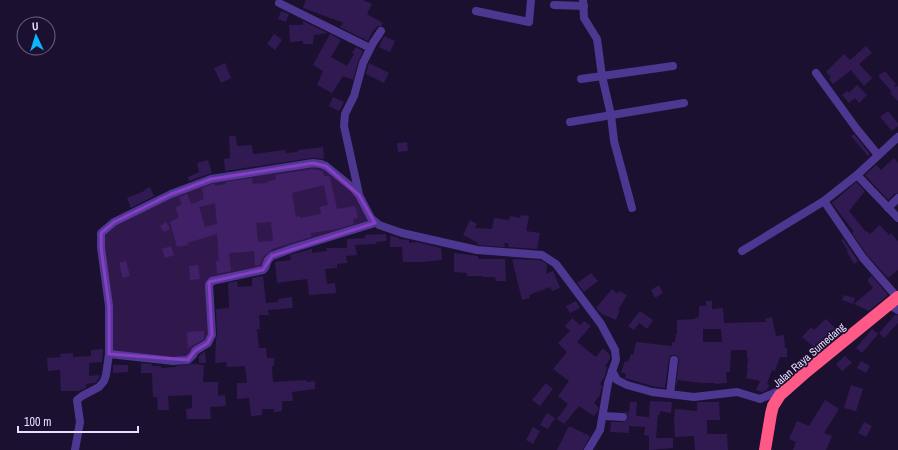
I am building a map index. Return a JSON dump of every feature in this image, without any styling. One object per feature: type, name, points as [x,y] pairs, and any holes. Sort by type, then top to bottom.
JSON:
[{"type":"highway","name":"Jalan Raya Sumedang","points":[[765,450],[768,426],[773,406],[780,395],[896,302]]},
{"type":"street","points":[[476,11],[529,22],[531,0]]},
{"type":"street","points":[[554,5],[584,3],[584,18],[597,39],[602,76],[611,115],[614,141],[632,208]]},
{"type":"street","points":[[279,4],[370,48]]},
{"type":"street","points":[[359,195],[344,126],[345,114],[354,96],[363,63],[370,48],[381,31]]},
{"type":"street","points":[[581,79],[673,66]]},
{"type":"street","points":[[816,73],[856,128],[878,155]]},
{"type":"street","points":[[570,122],[684,103]]},
{"type":"street","points":[[742,251],[824,201],[857,175],[898,137]]},
{"type":"street","points":[[75,450],[80,422],[77,400],[99,387],[104,381],[109,354],[109,306],[101,248],[101,234],[114,222],[171,194],[211,179],[313,163],[326,166],[353,188],[359,195],[375,223],[402,233],[477,250],[542,255],[556,264],[601,324],[615,350],[616,360],[607,389],[600,430],[588,450]]},
{"type":"street","points":[[857,175],[898,218]]},
{"type":"street","points":[[888,208],[898,198]]},
{"type":"street","points":[[824,201],[862,258],[896,302]]},
{"type":"street","points":[[109,354],[173,361],[188,360],[195,351],[208,343],[212,335],[209,285],[212,281],[263,270],[268,260],[272,256],[375,223]]},
{"type":"street","points":[[670,394],[674,360]]},
{"type":"street","points":[[612,372],[617,380],[627,385],[652,392],[700,397],[737,392],[760,399],[789,387]]},
{"type":"street","points":[[603,416],[623,417]]},
{"type":"highlighted area","points":[[313,163],[326,166],[359,195],[375,223],[272,256],[263,270],[209,282],[212,335],[208,343],[195,351],[188,360],[109,354],[109,306],[101,248],[101,233],[114,222],[171,194],[211,179]]},
{"type":"building","points":[[306,0],[363,0],[372,4],[367,14],[383,23],[381,26],[374,29],[368,41],[340,27],[344,23],[303,8]]},
{"type":"building","points":[[281,11],[289,14],[286,22],[278,19]]},
{"type":"building","points":[[303,21],[328,33],[314,35],[313,44],[303,44],[303,41],[290,42],[289,25],[303,25]]},
{"type":"building","points":[[274,34],[282,40],[275,50],[267,44]]},
{"type":"building","points":[[330,34],[341,40],[331,57],[347,66],[356,47],[363,51],[353,80],[343,76],[332,93],[317,85],[323,71],[313,65]]},
{"type":"building","points":[[384,36],[395,41],[390,52],[379,47]]},
{"type":"building","points":[[866,46],[872,53],[859,64],[872,78],[864,86],[851,70],[833,84],[829,79],[831,77],[826,72],[844,54],[850,60]]},
{"type":"building","points":[[225,63],[231,78],[221,83],[214,68]]},
{"type":"building","points":[[369,63],[389,73],[384,83],[366,74]]},
{"type":"building","points":[[885,71],[896,84],[894,86],[898,86],[898,101],[890,93],[892,92],[878,76]]},
{"type":"building","points":[[857,85],[867,95],[859,103],[855,98],[849,103],[842,95],[847,91],[849,93]]},
{"type":"building","points":[[333,97],[344,102],[339,111],[329,106]]},
{"type":"building","points":[[888,111],[898,123],[898,126],[892,131],[880,117]]},
{"type":"building","points":[[854,134],[870,154],[868,156],[851,136]]},
{"type":"building","points":[[229,136],[236,136],[237,146],[252,145],[253,154],[285,150],[286,153],[298,152],[298,150],[323,147],[324,159],[312,158],[225,171],[224,159],[230,158]]},
{"type":"building","points":[[407,142],[408,151],[398,152],[397,143]]},
{"type":"building","points":[[894,158],[898,163],[898,193],[894,194],[888,200],[865,175],[876,165],[881,170]]},
{"type":"building","points":[[208,160],[212,173],[189,181],[188,177],[199,172],[197,163]]},
{"type":"building","points":[[313,169],[323,171],[324,176],[330,177],[337,209],[355,206],[358,218],[353,219],[354,224],[337,229],[311,233],[311,237],[272,249],[264,256],[260,265],[255,266],[254,251],[229,253],[231,271],[217,274],[216,261],[219,261],[217,234],[187,243],[188,245],[177,247],[170,222],[178,218],[179,215],[175,208],[182,204],[179,197],[187,194],[191,204],[204,199],[202,188],[212,184],[215,184],[215,186],[226,184],[226,182],[252,178],[253,184],[268,183],[268,181],[276,180],[275,175]],"holes":[[[324,185],[328,205],[320,207],[321,214],[300,218],[300,216],[296,217],[292,193]],[[215,203],[217,224],[205,227],[199,207]],[[271,222],[273,241],[258,242],[256,223]]]},
{"type":"building","points":[[856,182],[865,191],[849,211],[866,232],[867,231],[870,234],[880,225],[889,235],[891,233],[898,241],[898,270],[888,278],[867,255],[852,233],[854,232],[832,203]]},
{"type":"building","points":[[150,187],[154,196],[131,208],[127,198]]},
{"type":"building","points":[[521,215],[529,216],[526,231],[540,233],[537,249],[509,247],[508,243],[504,243],[505,247],[478,245],[478,243],[463,235],[470,220],[477,224],[475,228],[492,229],[494,218],[509,220],[510,216],[520,218]]},
{"type":"building","points":[[166,222],[170,229],[164,232],[160,226]]},
{"type":"building","points":[[386,234],[387,241],[376,242],[376,244],[355,245],[357,255],[346,256],[347,263],[337,264],[337,268],[325,269],[327,284],[335,283],[336,293],[309,295],[307,279],[277,283],[275,262],[291,260],[290,255],[312,249],[312,253],[327,251],[326,248],[347,248],[347,239],[365,238],[365,235]]},
{"type":"building","points":[[390,236],[409,240],[409,243],[417,242],[441,248],[442,260],[403,262],[402,247],[390,247]]},
{"type":"building","points":[[843,239],[858,261],[854,264],[841,240]]},
{"type":"building","points":[[171,246],[174,255],[165,258],[162,249]]},
{"type":"building","points":[[454,253],[478,256],[478,259],[505,259],[506,281],[496,281],[495,277],[467,276],[467,273],[454,272]]},
{"type":"building","points":[[512,259],[540,260],[547,264],[546,274],[553,271],[560,288],[552,291],[550,287],[529,295],[530,298],[522,300]]},
{"type":"building","points":[[126,261],[130,276],[123,278],[119,263]]},
{"type":"building","points":[[198,265],[200,279],[190,280],[189,266]]},
{"type":"building","points":[[591,273],[598,281],[584,292],[577,283]]},
{"type":"building","points":[[263,276],[266,303],[278,302],[278,299],[292,297],[293,308],[268,310],[269,315],[259,315],[260,329],[257,329],[259,348],[266,348],[267,358],[274,358],[274,366],[272,366],[273,382],[306,380],[307,382],[315,381],[315,389],[292,392],[293,401],[282,401],[282,411],[274,412],[274,409],[262,409],[262,415],[251,416],[249,398],[237,399],[237,383],[247,383],[245,366],[227,367],[226,362],[215,363],[217,335],[216,309],[229,308],[228,283],[237,281],[238,287],[252,286],[252,278]]},
{"type":"building","points":[[872,276],[888,295],[869,311],[854,304],[873,288],[867,280]]},
{"type":"building","points":[[659,285],[663,293],[655,298],[651,290]]},
{"type":"building","points":[[612,289],[618,294],[619,291],[627,295],[618,310],[620,310],[616,320],[602,314],[596,308]]},
{"type":"building","points":[[844,295],[855,298],[853,304],[842,300]]},
{"type":"building","points":[[576,301],[580,308],[570,313],[566,306]]},
{"type":"building","points":[[706,301],[712,301],[712,309],[723,308],[724,323],[766,322],[765,319],[772,317],[776,336],[784,335],[785,348],[787,348],[787,357],[780,357],[775,371],[772,370],[767,384],[769,385],[767,390],[762,392],[756,390],[760,381],[746,378],[748,369],[747,350],[731,350],[730,372],[726,372],[727,383],[715,384],[678,380],[676,387],[679,360],[678,356],[674,355],[670,356],[669,359],[664,388],[625,378],[626,374],[621,372],[625,361],[628,362],[631,354],[633,355],[636,342],[672,346],[672,342],[675,342],[676,333],[677,334],[677,320],[695,319],[699,317],[699,306],[706,306]],"holes":[[[703,329],[721,329],[722,342],[703,342]]]},
{"type":"building","points":[[640,311],[653,320],[647,329],[639,323],[634,330],[628,326]]},
{"type":"building","points":[[895,315],[898,315],[898,323],[884,338],[879,333]]},
{"type":"building","points":[[572,318],[580,325],[584,321],[591,326],[577,342],[596,357],[603,348],[610,355],[610,359],[605,366],[607,368],[604,378],[600,384],[602,386],[600,395],[594,403],[598,407],[598,411],[594,416],[579,406],[564,424],[557,419],[568,404],[558,396],[569,381],[553,369],[567,352],[558,343],[570,331],[565,326]]},
{"type":"building","points":[[826,319],[838,331],[829,340],[827,339],[817,350],[802,337],[811,327],[814,330]]},
{"type":"building","points":[[872,329],[878,334],[862,353],[856,348]]},
{"type":"building","points":[[204,331],[204,339],[188,348],[187,332]]},
{"type":"building","points":[[103,349],[102,362],[89,363],[89,376],[100,375],[95,383],[86,384],[86,388],[79,391],[61,391],[60,370],[48,371],[47,358],[61,357],[60,354],[73,353],[73,357],[91,356],[91,350]]},
{"type":"building","points":[[205,351],[206,363],[199,363],[199,356]]},
{"type":"building","points":[[845,356],[852,363],[842,371],[836,364]]},
{"type":"building","points":[[861,361],[870,366],[866,373],[857,368]]},
{"type":"building","points":[[141,363],[152,364],[152,366],[161,366],[161,368],[191,364],[204,365],[203,382],[218,382],[218,396],[225,395],[226,406],[210,407],[211,419],[187,419],[186,409],[192,408],[192,395],[168,396],[169,410],[158,410],[157,397],[153,397],[152,373],[141,373]]},
{"type":"building","points":[[113,365],[128,365],[128,372],[113,373]]},
{"type":"building","points":[[546,383],[553,389],[540,406],[532,400]]},
{"type":"building","points":[[851,385],[863,389],[856,411],[844,408]]},
{"type":"building","points":[[825,400],[839,409],[824,433],[832,436],[826,450],[793,450],[796,442],[789,439],[797,421],[809,426]]},
{"type":"building","points":[[650,401],[672,402],[671,413],[660,411],[660,415],[658,415],[656,438],[673,438],[673,448],[649,450],[649,436],[644,435],[645,427],[629,426],[629,433],[610,432],[611,422],[623,422],[627,420],[628,414],[621,411],[629,412],[630,402],[637,402],[636,416],[649,417]]},
{"type":"building","points":[[697,402],[719,402],[720,420],[707,420],[707,434],[727,434],[728,450],[695,450],[694,436],[675,437],[675,409],[697,411]]},
{"type":"building","points":[[547,413],[555,418],[548,429],[540,425]]},
{"type":"building","points":[[864,422],[872,426],[866,437],[858,433]]},
{"type":"building","points":[[569,426],[590,436],[583,450],[557,450]]},
{"type":"building","points":[[533,427],[540,431],[533,444],[526,440]]}]
